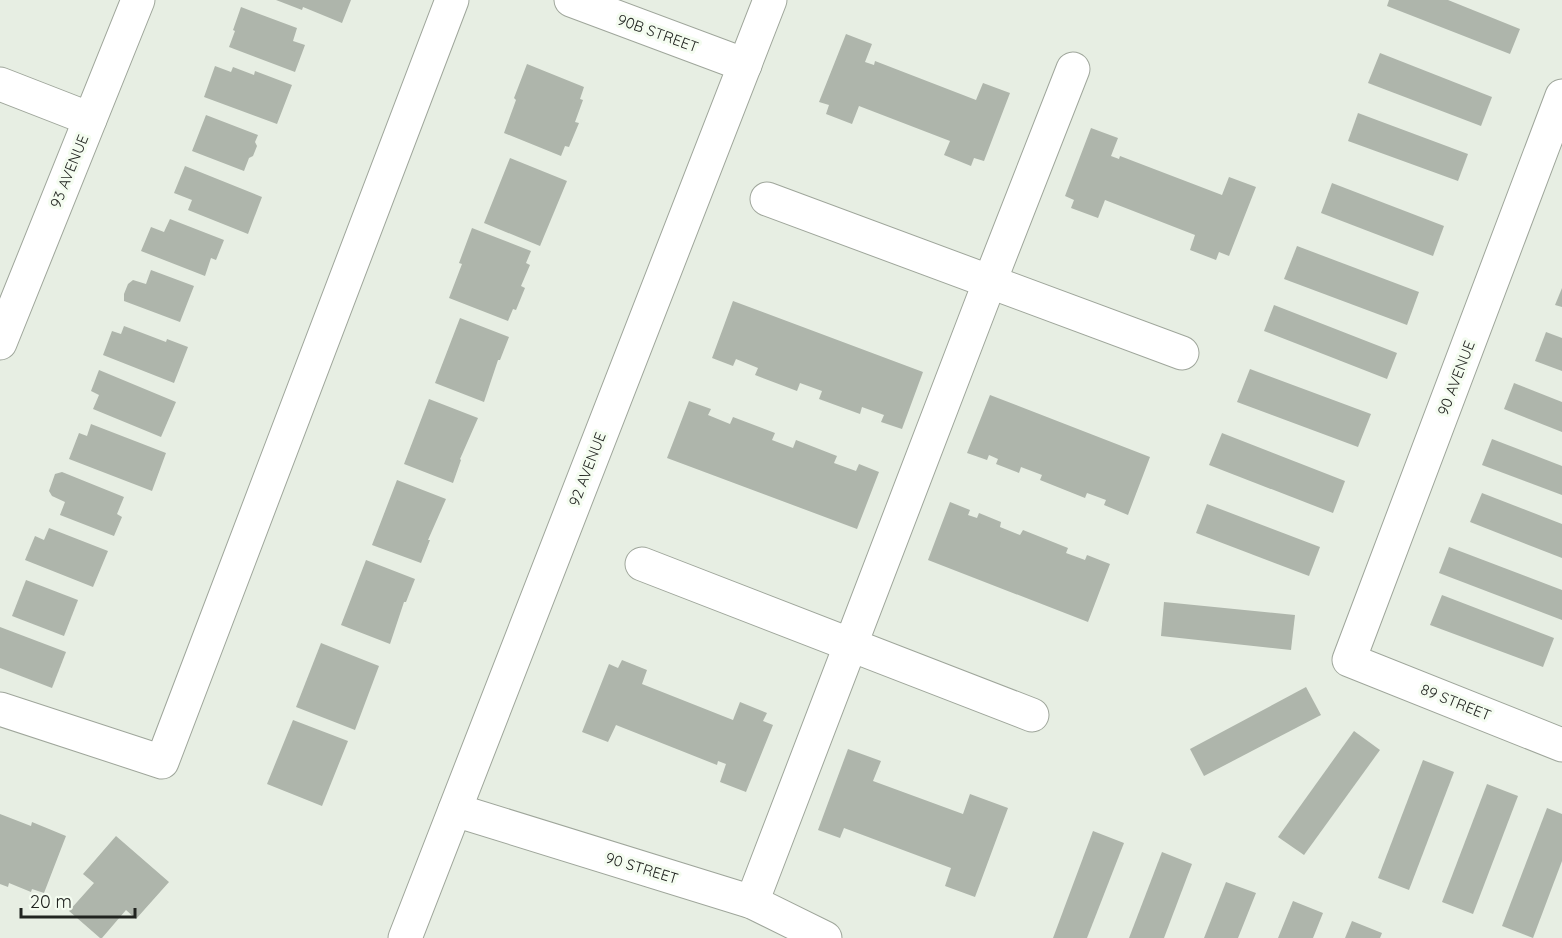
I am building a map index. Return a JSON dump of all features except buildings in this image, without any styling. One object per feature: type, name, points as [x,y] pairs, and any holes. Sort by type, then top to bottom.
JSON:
[{"type":"street","name":"93 AVENUE","points":[[0,342],[138,0]]},
{"type":"street","points":[[0,709],[162,762],[452,0]]},
{"type":"street","name":"90B STREET","points":[[571,0],[745,65]]},
{"type":"street","name":"92 AVENUE","points":[[405,938],[770,0]]},
{"type":"street","points":[[752,902],[1073,69]]},
{"type":"street","points":[[0,84],[90,119]]},
{"type":"street","name":"90 AVENUE","points":[[1349,660],[1562,96]]},
{"type":"street","points":[[767,199],[1182,353]]},
{"type":"street","points":[[642,564],[1032,715]]},
{"type":"street","name":"89 STREET","points":[[1349,660],[1562,745]]},
{"type":"street","name":"90 STREET","points":[[454,810],[752,902],[825,938]]}]
